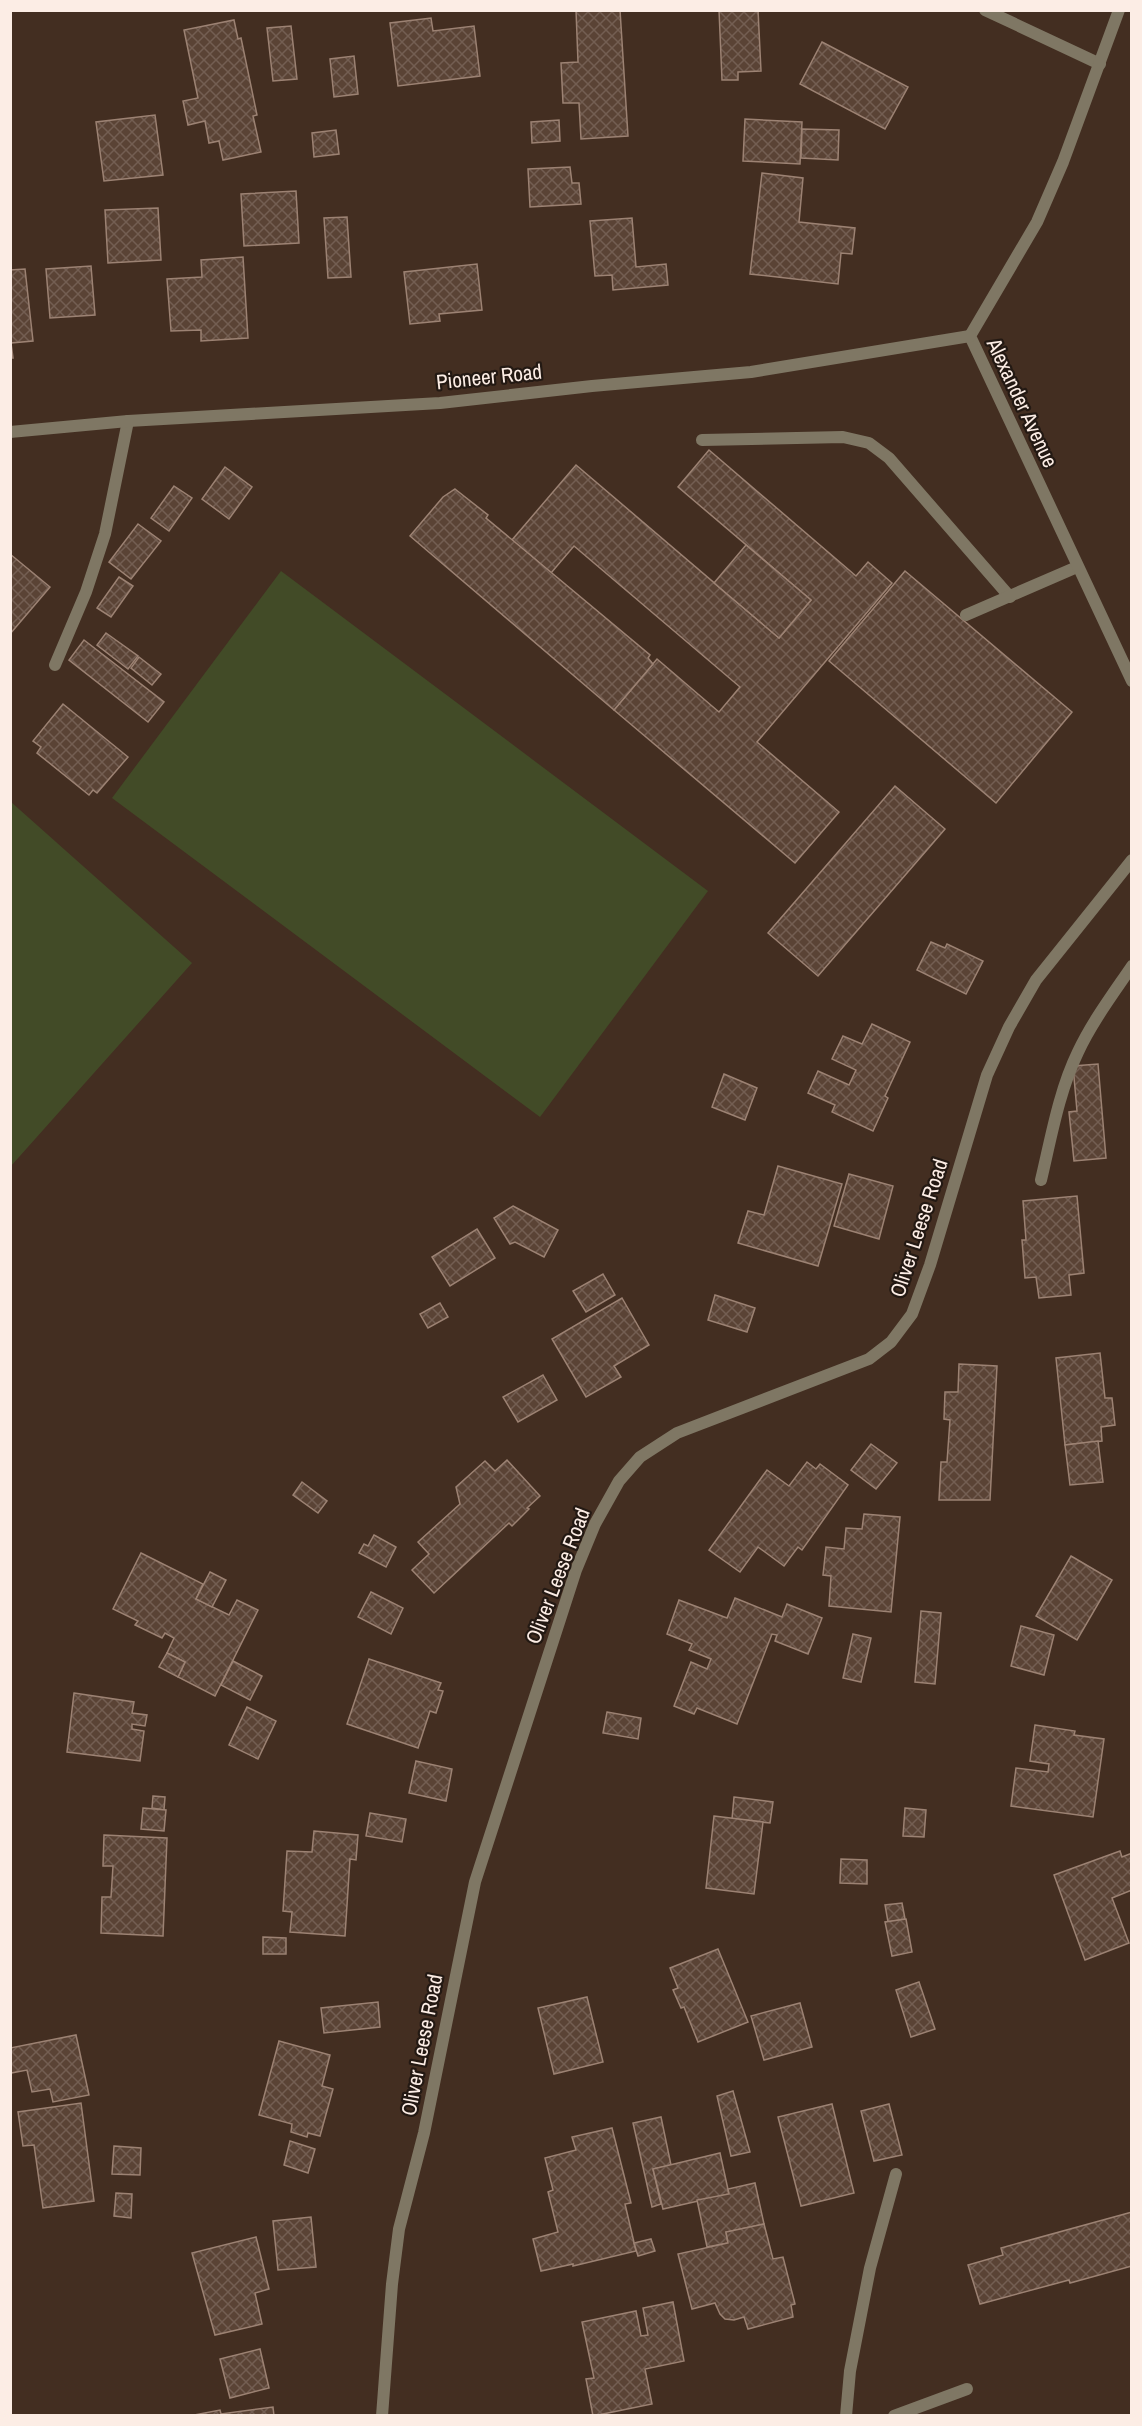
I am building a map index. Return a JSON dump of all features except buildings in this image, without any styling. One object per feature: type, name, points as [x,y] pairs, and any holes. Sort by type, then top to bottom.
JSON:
[{"type":"street","points":[[985,10],[1100,64]]},
{"type":"street","name":"Alexander Avenue","points":[[1119,10],[1063,162],[1037,222],[970,336],[1077,567],[1129,668],[1131,681]]},
{"type":"street","name":"Pioneer Road","points":[[10,432],[128,420],[440,403],[592,386],[751,372],[970,336]]},
{"type":"street","points":[[55,665],[82,602],[105,534],[128,420]]},
{"type":"street","points":[[702,440],[843,437],[869,443],[889,458],[1010,597]]},
{"type":"street","points":[[966,615],[1077,567]]},
{"type":"street","name":"Oliver Leese Road","points":[[382,2415],[392,2284],[399,2229],[424,2133],[475,1882],[576,1570],[595,1524],[619,1481],[640,1456],[677,1433],[869,1359],[891,1342],[912,1314],[923,1285],[987,1075],[1009,1027],[1036,980],[1131,860]]},
{"type":"street","points":[[1041,1180],[1054,1121],[1077,1053],[1131,966]]},
{"type":"street","points":[[846,2415],[850,2371],[870,2268],[896,2174]]},
{"type":"street","points":[[894,2415],[967,2389]]},
{"type":"green space","points":[[281,571],[708,891],[540,1117],[112,798]]},
{"type":"green space","points":[[11,802],[192,963],[11,1166]]}]
